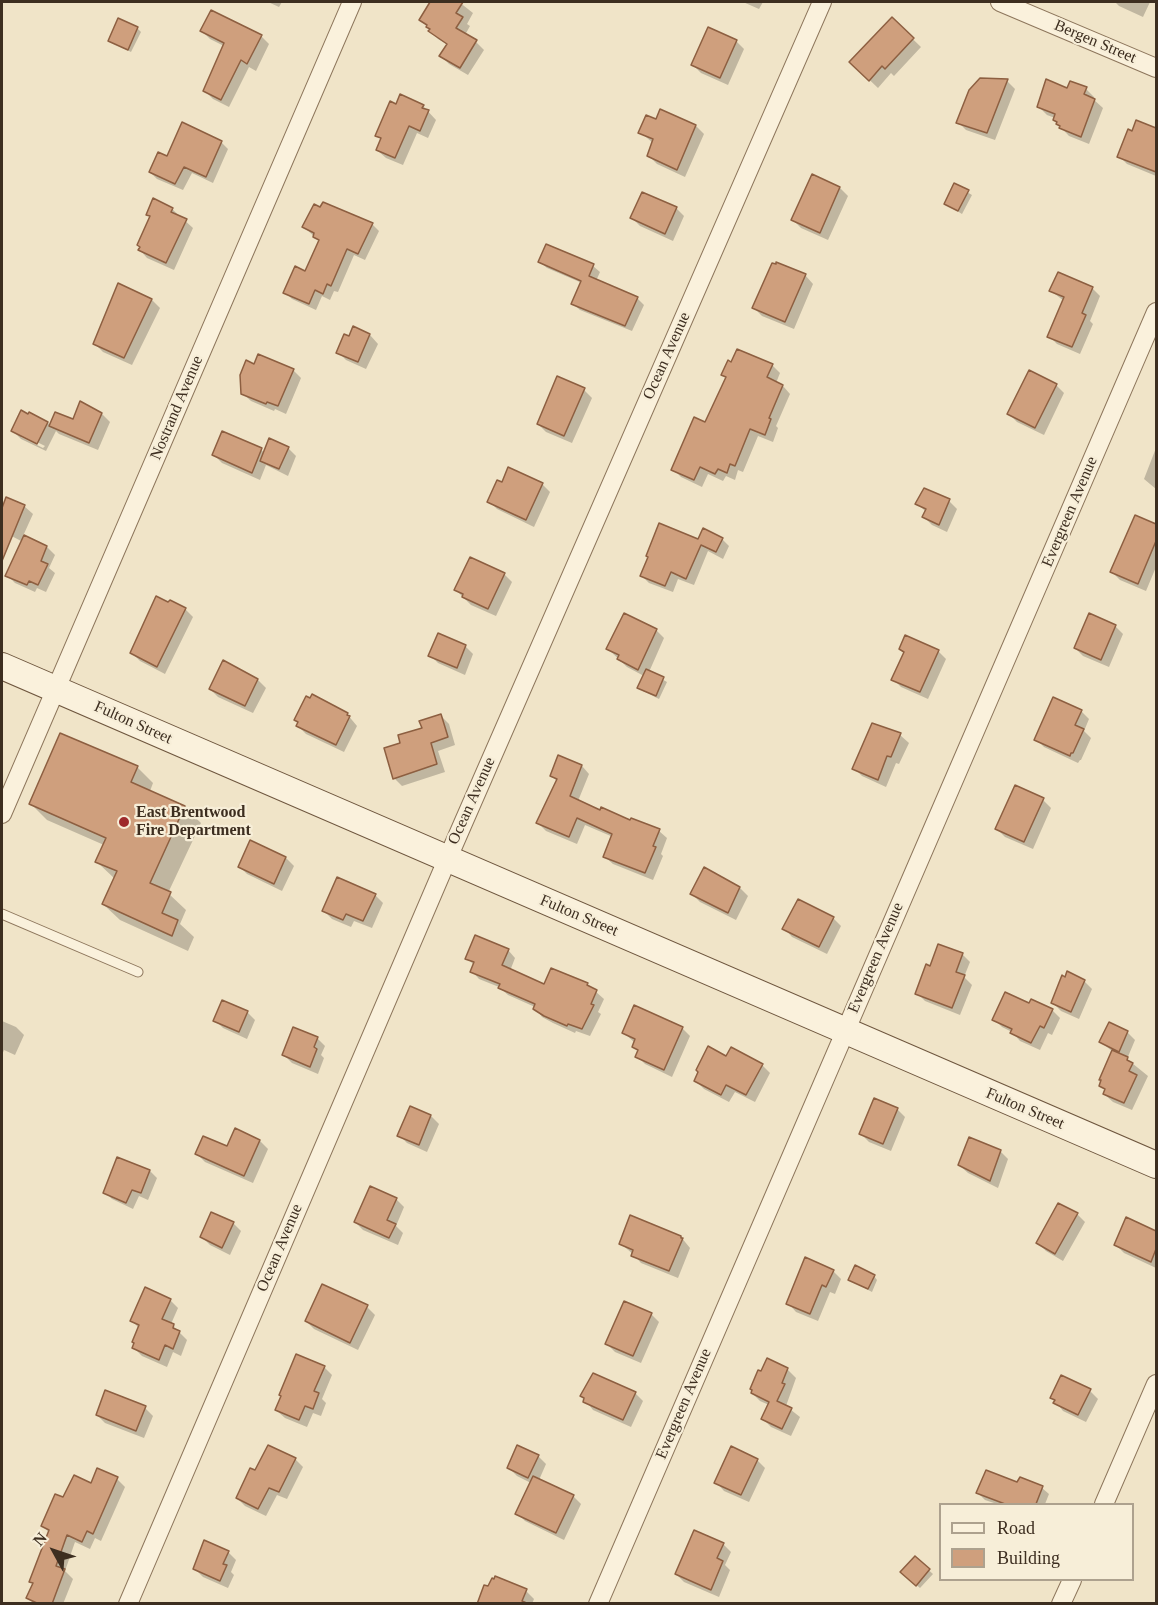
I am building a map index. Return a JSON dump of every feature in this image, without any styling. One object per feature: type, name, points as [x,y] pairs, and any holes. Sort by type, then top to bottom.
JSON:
[{"type":"street","name":"Nostrand Avenue","points":[[2,814],[352,2]]},
{"type":"street","name":"Ocean Avenue","points":[[128,1604],[447,860],[822,2]]},
{"type":"street","name":"Bergen Street","points":[[1000,2],[1156,68]]},
{"type":"street","name":"Evergreen Avenue","points":[[598,1604],[1156,312]]},
{"type":"street","name":"Fulton Street","points":[[2,666],[1156,1165]]},
{"type":"street","points":[[1104,1503],[1156,1384]]},
{"type":"street","points":[[1061,1604],[1072,1581]]},
{"type":"lane","points":[[2,914],[138,972]]},
{"type":"building","points":[[430,2],[463,2],[456,13],[463,17],[456,28],[477,40],[460,68],[439,56],[447,44],[428,31],[430,29],[426,27],[427,25],[419,20]]},
{"type":"building","points":[[211,10],[262,35],[247,64],[241,60],[221,100],[203,91],[224,43],[200,31]]},
{"type":"building","points":[[892,17],[914,38],[885,69],[882,66],[869,81],[849,62]]},
{"type":"building","points":[[118,18],[138,27],[128,50],[108,41]]},
{"type":"building","points":[[708,27],[737,40],[720,78],[691,65]]},
{"type":"building","points":[[980,78],[1008,79],[987,133],[956,123],[969,90]]},
{"type":"building","points":[[1046,79],[1067,88],[1070,81],[1087,87],[1084,94],[1095,99],[1081,137],[1059,128],[1057,122],[1053,120],[1055,114],[1037,107]]},
{"type":"building","points":[[400,94],[424,105],[422,108],[429,110],[420,131],[409,126],[395,158],[376,150],[381,138],[375,136],[390,101],[396,104]]},
{"type":"building","points":[[660,109],[696,125],[677,170],[647,156],[653,139],[638,133],[646,115],[656,119]]},
{"type":"building","points":[[1136,120],[1156,128],[1156,172],[1117,157],[1128,129],[1132,131]]},
{"type":"building","points":[[182,122],[222,141],[206,177],[184,167],[175,184],[149,172],[158,152],[167,156]]},
{"type":"building","points":[[812,174],[840,187],[820,233],[791,220]]},
{"type":"building","points":[[954,183],[969,190],[958,211],[944,204]]},
{"type":"building","points":[[642,192],[677,207],[665,234],[630,218]]},
{"type":"building","points":[[153,198],[173,208],[171,212],[187,219],[166,263],[138,250],[140,247],[137,245],[150,216],[146,215]]},
{"type":"building","points":[[323,202],[373,223],[358,254],[347,249],[331,286],[327,284],[323,294],[315,290],[309,304],[283,293],[295,266],[305,271],[319,240],[313,237],[314,233],[302,227],[314,204],[320,207]]},
{"type":"building","points":[[546,244],[594,264],[589,276],[638,297],[625,326],[571,304],[581,281],[538,262]]},
{"type":"building","points":[[776,262],[806,274],[785,322],[752,308],[772,263],[776,264]]},
{"type":"building","points":[[1058,272],[1093,287],[1082,313],[1086,315],[1072,347],[1047,337],[1064,297],[1049,291]]},
{"type":"building","points":[[118,283],[152,299],[124,358],[93,344]]},
{"type":"building","points":[[353,326],[370,334],[358,362],[336,353],[344,334],[349,336]]},
{"type":"building","points":[[737,349],[773,364],[767,377],[783,385],[769,418],[771,419],[765,435],[750,429],[735,466],[730,464],[727,473],[718,469],[715,474],[700,467],[694,480],[671,470],[694,417],[705,422],[726,377],[721,375],[728,360],[731,362]]},
{"type":"building","points":[[258,354],[294,369],[278,406],[241,394],[240,375],[246,360],[254,364]]},
{"type":"building","points":[[1029,370],[1057,384],[1035,428],[1007,414]]},
{"type":"building","points":[[557,376],[585,388],[564,436],[537,424]]},
{"type":"building","points":[[80,401],[102,413],[89,443],[49,426],[55,412],[73,419]]},
{"type":"building","points":[[21,410],[48,422],[37,444],[11,431]]},
{"type":"building","points":[[222,431],[262,448],[252,473],[212,455]]},
{"type":"building","points":[[269,438],[289,447],[279,469],[260,461]]},
{"type":"building","points":[[508,467],[543,483],[526,520],[487,502],[497,480],[502,482]]},
{"type":"building","points":[[924,488],[950,499],[939,525],[922,517],[926,509],[915,504]]},
{"type":"building","points":[[6,497],[25,505],[2,561],[2,508]]},
{"type":"building","points":[[1135,515],[1156,524],[1156,541],[1138,584],[1110,572]]},
{"type":"building","points":[[659,523],[698,539],[703,528],[723,538],[716,552],[701,545],[686,579],[671,572],[665,586],[640,576]]},
{"type":"building","points":[[24,535],[47,546],[41,561],[48,564],[38,585],[29,581],[27,585],[5,576]]},
{"type":"building","points":[[470,557],[505,573],[488,609],[462,597],[463,594],[454,590]]},
{"type":"building","points":[[156,596],[186,608],[157,667],[130,653]]},
{"type":"building","points":[[624,613],[657,629],[638,670],[617,659],[619,655],[606,649]]},
{"type":"building","points":[[1089,613],[1116,625],[1101,660],[1074,648]]},
{"type":"building","points":[[438,633],[466,645],[457,668],[428,656]]},
{"type":"building","points":[[905,635],[939,650],[920,692],[891,680],[904,652],[899,649]]},
{"type":"building","points":[[223,660],[258,679],[245,706],[209,689]]},
{"type":"building","points":[[646,669],[664,677],[656,696],[637,688]]},
{"type":"building","points":[[312,694],[350,716],[336,745],[296,726],[298,722],[294,720],[306,696],[310,698]]},
{"type":"building","points":[[1053,697],[1082,710],[1075,725],[1084,729],[1070,756],[1034,740]]},
{"type":"building","points":[[441,714],[448,737],[431,743],[437,764],[393,779],[384,748],[400,743],[398,735],[422,728],[419,721]]},
{"type":"building","points":[[872,723],[901,733],[891,757],[887,756],[878,780],[852,769]]},
{"type":"building","name":"East Brentwood Fire Department","points":[[60,733],[138,766],[131,782],[185,806],[150,883],[171,892],[162,913],[178,920],[172,936],[102,904],[117,871],[95,862],[106,838],[29,804]]},
{"type":"building","points":[[558,755],[582,765],[570,796],[600,810],[601,807],[630,820],[631,818],[660,829],[653,846],[656,847],[645,873],[603,857],[612,834],[577,818],[569,837],[536,823],[557,779],[550,776]]},
{"type":"building","points":[[1015,785],[1044,798],[1024,842],[995,829]]},
{"type":"building","points":[[250,840],[286,857],[274,884],[238,867]]},
{"type":"building","points":[[704,867],[740,887],[728,913],[690,894]]},
{"type":"building","points":[[337,877],[376,894],[363,921],[346,914],[343,920],[322,911]]},
{"type":"building","points":[[798,899],[834,917],[819,947],[782,929]]},
{"type":"building","points":[[475,935],[509,949],[502,965],[544,984],[551,968],[588,983],[587,985],[597,990],[591,1004],[594,1005],[582,1029],[568,1024],[567,1026],[544,1016],[533,1009],[535,1004],[498,988],[500,984],[470,972],[474,962],[465,959]]},
{"type":"building","points":[[938,944],[963,953],[956,972],[965,975],[952,1008],[915,994],[926,964],[930,966]]},
{"type":"building","points":[[1067,971],[1085,980],[1071,1012],[1051,1003],[1062,975],[1065,977]]},
{"type":"building","points":[[1005,992],[1029,1003],[1031,999],[1053,1009],[1044,1028],[1040,1026],[1031,1043],[1010,1033],[1012,1029],[992,1020]]},
{"type":"building","points":[[222,1000],[248,1011],[239,1032],[213,1021]]},
{"type":"building","points":[[634,1005],[683,1027],[664,1070],[635,1057],[638,1050],[632,1047],[635,1039],[622,1033]]},
{"type":"building","points":[[1109,1022],[1128,1031],[1119,1052],[1099,1042]]},
{"type":"building","points":[[293,1027],[318,1037],[314,1047],[317,1049],[310,1067],[282,1055]]},
{"type":"building","points":[[708,1046],[726,1056],[731,1047],[763,1064],[746,1095],[726,1085],[721,1095],[694,1081],[698,1072],[696,1070]]},
{"type":"building","points":[[1112,1050],[1128,1057],[1127,1060],[1133,1063],[1129,1071],[1137,1075],[1124,1103],[1103,1094],[1105,1089],[1099,1086],[1101,1080],[1099,1080]]},
{"type":"building","points":[[874,1098],[898,1108],[883,1144],[859,1134]]},
{"type":"building","points":[[410,1106],[431,1115],[419,1145],[397,1136]]},
{"type":"building","points":[[235,1128],[260,1140],[244,1176],[195,1154],[203,1136],[227,1146]]},
{"type":"building","points":[[969,1137],[1001,1150],[990,1181],[958,1165]]},
{"type":"building","points":[[117,1157],[150,1170],[141,1193],[132,1190],[126,1203],[103,1193]]},
{"type":"building","points":[[370,1186],[397,1198],[387,1220],[396,1224],[389,1238],[354,1222]]},
{"type":"building","points":[[1058,1203],[1078,1213],[1055,1254],[1036,1243]]},
{"type":"building","points":[[211,1212],[234,1222],[222,1248],[200,1237]]},
{"type":"building","points":[[630,1215],[683,1238],[669,1271],[631,1256],[633,1250],[619,1244]]},
{"type":"building","points":[[1126,1217],[1156,1231],[1156,1249],[1151,1262],[1114,1245]]},
{"type":"building","points":[[805,1257],[834,1270],[826,1287],[822,1285],[810,1314],[786,1304]]},
{"type":"building","points":[[855,1265],[875,1275],[868,1289],[848,1280]]},
{"type":"building","points":[[322,1284],[368,1305],[350,1343],[305,1321]]},
{"type":"building","points":[[145,1287],[171,1299],[162,1319],[174,1324],[173,1328],[180,1331],[173,1349],[165,1345],[159,1360],[132,1348],[139,1325],[130,1321]]},
{"type":"building","points":[[624,1301],[652,1313],[633,1356],[605,1344]]},
{"type":"building","points":[[296,1354],[325,1366],[314,1391],[319,1393],[313,1409],[305,1406],[299,1420],[275,1410]]},
{"type":"building","points":[[767,1358],[788,1368],[782,1383],[785,1384],[777,1401],[792,1408],[782,1429],[761,1419],[769,1402],[751,1393],[750,1389],[758,1370],[761,1371]]},
{"type":"building","points":[[593,1373],[636,1392],[623,1420],[583,1402],[584,1398],[580,1396]]},
{"type":"building","points":[[1061,1375],[1091,1389],[1078,1415],[1053,1403],[1055,1400],[1050,1398]]},
{"type":"building","points":[[105,1390],[146,1406],[136,1431],[96,1415]]},
{"type":"building","points":[[268,1445],[296,1458],[279,1492],[269,1488],[258,1509],[236,1498],[250,1468],[255,1470]]},
{"type":"building","points":[[517,1445],[539,1455],[528,1478],[507,1468]]},
{"type":"building","points":[[731,1446],[758,1459],[741,1495],[714,1483]]},
{"type":"building","points":[[97,1468],[118,1477],[93,1534],[87,1531],[82,1542],[67,1535],[56,1566],[65,1569],[52,1604],[39,1604],[26,1598],[33,1583],[29,1582],[49,1530],[41,1526],[55,1494],[63,1497],[74,1475],[91,1483]]},
{"type":"building","points":[[986,1470],[1017,1482],[1020,1477],[1043,1486],[1036,1503],[1002,1503],[976,1493]]},
{"type":"building","points":[[533,1476],[574,1495],[556,1533],[515,1514]]},
{"type":"building","points":[[694,1530],[724,1543],[717,1558],[723,1561],[711,1590],[675,1574]]},
{"type":"building","points":[[204,1540],[229,1551],[223,1564],[227,1565],[220,1581],[193,1569]]},
{"type":"building","points":[[915,1556],[930,1569],[916,1586],[900,1572]]},
{"type":"building","points":[[495,1576],[527,1589],[522,1601],[529,1604],[477,1604],[484,1585],[488,1586]]},
{"type":"place","name":"East Brentwood Fire Department","points":[[124,822]]}]
